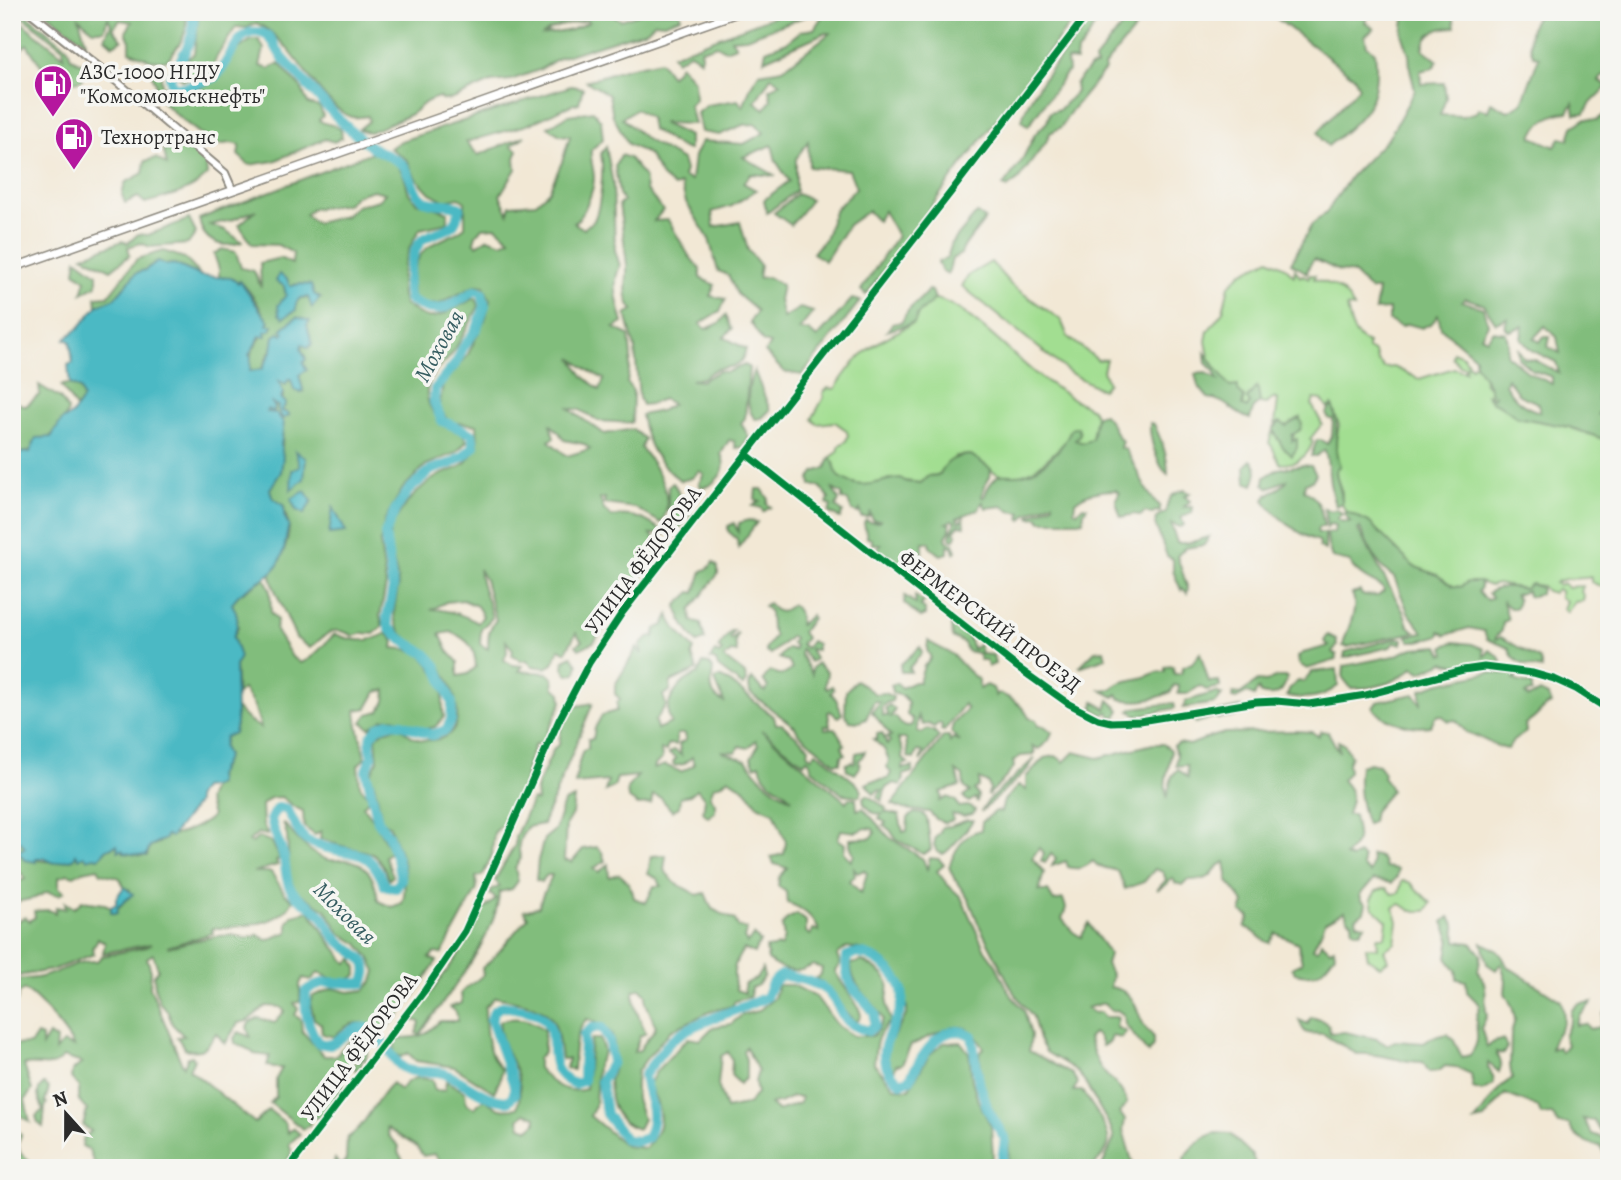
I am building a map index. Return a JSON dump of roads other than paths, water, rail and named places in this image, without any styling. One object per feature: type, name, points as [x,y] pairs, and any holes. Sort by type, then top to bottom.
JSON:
[{"type":"main road","points":[[12,268],[740,12]]},
{"type":"street","points":[[30,12],[225,173],[232,189]]},
{"type":"street","name":"УЛИЦА ФЁДОРОВА","points":[[289,1168],[425,990],[465,931],[559,720],[589,663],[622,613],[1089,12]]},
{"type":"street","name":"ФЕРМЕРСКИЙ ПРОЕЗД","points":[[746,454],[1017,667],[1069,704],[1098,719],[1122,722],[1255,702],[1309,704],[1332,701],[1484,667],[1533,673],[1554,679],[1609,710]]},
{"type":"water","points":[[158,261],[166,265],[174,264],[201,276],[231,278],[238,283],[240,281],[269,321],[267,325],[273,325],[271,330],[265,332],[266,336],[260,336],[249,355],[250,371],[262,369],[272,350],[274,336],[279,333],[283,335],[281,330],[286,325],[297,317],[310,321],[307,325],[312,344],[308,348],[302,344],[301,349],[307,370],[299,375],[303,390],[301,393],[294,390],[291,380],[288,380],[286,385],[279,381],[283,393],[281,398],[286,403],[282,411],[289,416],[283,419],[278,406],[272,403],[275,408],[273,412],[268,409],[267,412],[276,413],[284,423],[281,472],[270,489],[272,497],[284,506],[284,516],[289,525],[284,550],[275,569],[241,593],[232,604],[237,620],[233,637],[240,657],[235,666],[236,724],[234,733],[225,737],[223,747],[227,756],[217,776],[218,784],[202,788],[196,798],[197,803],[171,837],[166,835],[165,839],[150,846],[146,856],[118,851],[117,845],[107,849],[99,858],[87,859],[84,856],[79,859],[76,854],[74,859],[54,863],[43,858],[36,859],[36,862],[25,860],[17,851],[25,848],[21,842],[12,842],[12,465],[20,453],[30,452],[36,438],[51,437],[62,420],[72,415],[83,398],[80,389],[70,384],[68,365],[73,363],[70,341],[65,339],[79,328],[97,306],[114,299],[136,273]]},
{"type":"water","points":[[279,274],[287,279],[290,286],[311,285],[314,294],[320,298],[312,308],[308,297],[300,298],[296,303],[296,310],[283,318],[279,314],[278,305],[286,295],[284,286],[276,281]]},
{"type":"water","points":[[295,451],[306,458],[304,479],[291,490],[292,470],[300,467]]},
{"type":"water","points":[[305,491],[312,501],[304,514],[296,510],[291,499]]},
{"type":"water","points":[[333,507],[346,532],[329,534]]},
{"type":"water","points":[[124,887],[133,894],[118,907],[117,913],[111,913],[111,907],[116,904],[116,898]]},
{"type":"waterway","name":"Моховая","points":[[193,12],[190,38],[170,77],[172,86],[185,87],[213,78],[222,69],[235,46],[247,34],[255,32],[267,35],[285,60],[342,122],[360,139],[402,164],[424,200],[460,208],[451,227],[425,238],[416,249],[409,277],[410,300],[429,309],[444,308],[476,290],[482,293],[485,306],[477,328],[456,363],[435,389],[434,402],[442,421],[472,434],[474,446],[452,463],[431,470],[409,490],[395,510],[385,534],[393,589],[387,617],[389,628],[401,639],[426,654],[436,665],[452,703],[451,720],[446,730],[432,735],[402,724],[389,723],[379,727],[371,736],[372,756],[366,771],[378,821],[388,835],[401,880],[396,888],[385,886],[367,858],[306,840],[286,809],[278,808],[271,818],[292,891],[321,915],[334,936],[360,956],[366,967],[363,983],[327,982],[306,991],[307,1018],[318,1043],[330,1045],[353,1030],[369,1029],[406,1069],[443,1073],[491,1098],[508,1101],[514,1095],[514,1085],[491,1020],[494,1011],[502,1006],[539,1015],[551,1031],[557,1069],[574,1084],[583,1081],[584,1035],[592,1028],[602,1028],[609,1041],[612,1062],[601,1081],[606,1114],[626,1140],[637,1141],[647,1138],[652,1121],[652,1107],[644,1076],[667,1045],[690,1028],[766,997],[772,983],[781,975],[807,981],[824,989],[835,1000],[846,1020],[868,1031],[874,1026],[875,1014],[853,989],[846,968],[847,956],[863,954],[878,961],[896,978],[903,994],[901,1009],[887,1038],[884,1053],[887,1068],[901,1083],[910,1079],[926,1051],[942,1036],[951,1032],[972,1036],[979,1082],[988,1110],[1005,1139],[1002,1160],[996,1168]]},
{"type":"place","name":"АЗС-1000 НГДУ \"Комсомольскнефть\"","points":[[53,118]]},
{"type":"place","name":"Технортранс","points":[[74,171]]}]
